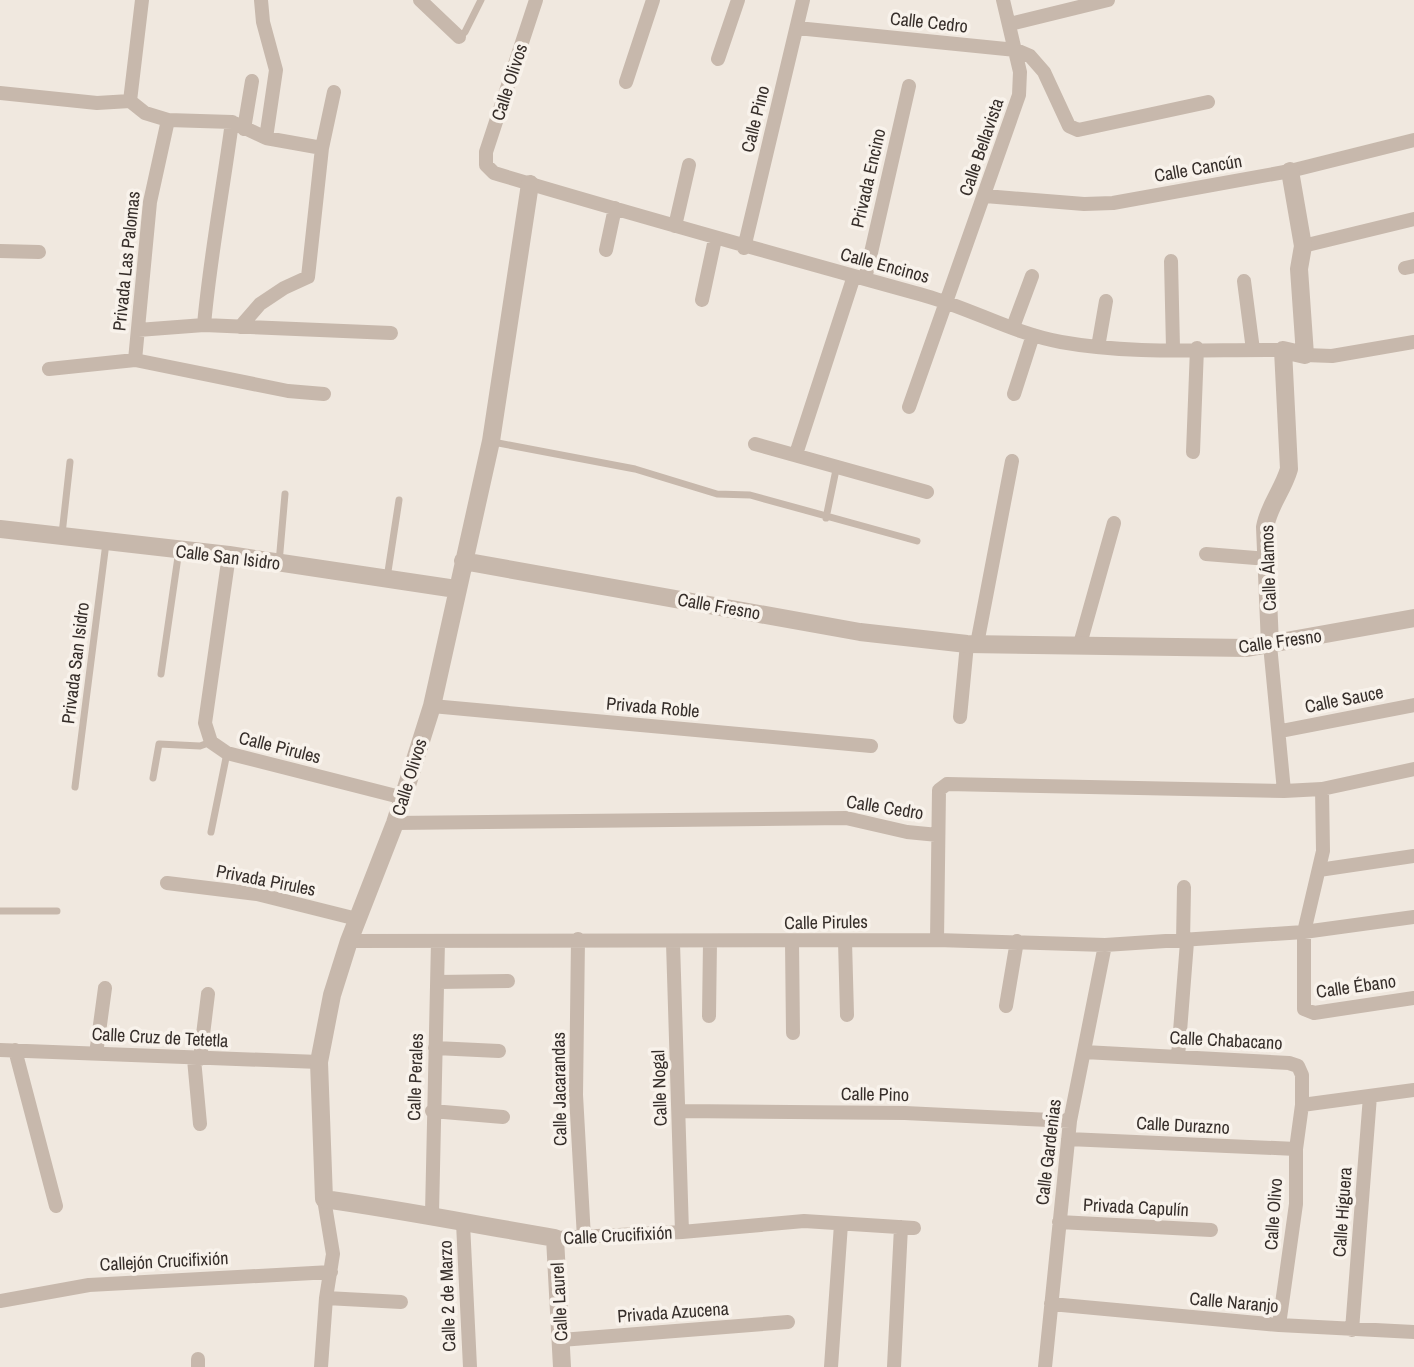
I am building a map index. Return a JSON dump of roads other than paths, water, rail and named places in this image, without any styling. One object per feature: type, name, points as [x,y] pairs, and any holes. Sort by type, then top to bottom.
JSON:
[{"type":"street","points":[[130,101],[142,0]]},
{"type":"street","points":[[261,0],[263,22],[276,71],[267,138]]},
{"type":"street","points":[[420,0],[459,37]]},
{"type":"street","name":"Calle Olivos","points":[[486,165],[486,152],[536,0]]},
{"type":"street","points":[[626,82],[653,0]]},
{"type":"street","points":[[718,59],[738,0]]},
{"type":"street","name":"Calle Pino","points":[[744,248],[803,0]]},
{"type":"street","name":"Calle Bellavista","points":[[946,302],[1019,95],[1016,50],[1003,0]]},
{"type":"street","points":[[1010,24],[1108,0]]},
{"type":"street","name":"Calle Cedro","points":[[797,28],[1016,50]]},
{"type":"street","points":[[1016,50],[1038,63],[1073,129],[1083,130],[1208,102]]},
{"type":"street","points":[[204,325],[210,252],[238,126],[252,81]]},
{"type":"street","name":"Privada Encino","points":[[796,454],[859,277],[909,86]]},
{"type":"street","points":[[240,327],[260,304],[284,288],[308,277],[322,148],[334,92]]},
{"type":"street","points":[[0,93],[97,103],[130,101],[145,113],[168,120],[238,126],[267,138],[322,148]]},
{"type":"street","name":"Privada Las Palomas","points":[[135,360],[150,202],[168,120]]},
{"type":"street","name":"Calle Cancún","points":[[985,195],[1084,204],[1113,203],[1290,171],[1414,140]]},
{"type":"street","name":"Calle Encinos","points":[[486,165],[494,173],[744,248],[946,302],[1033,335],[1098,347],[1283,350]]},
{"type":"street","points":[[675,226],[689,165]]},
{"type":"street","points":[[1290,171],[1303,246],[1299,269],[1305,355]]},
{"type":"street","name":"Calle Olivos","points":[[321,1367],[326,1298],[333,1254],[324,1199],[319,1062],[332,995],[349,940],[404,798],[432,705],[491,441],[530,184]]},
{"type":"street","points":[[606,250],[615,208]]},
{"type":"street","points":[[1303,246],[1414,219]]},
{"type":"street","points":[[702,300],[715,239]]},
{"type":"street","points":[[0,251],[39,252]]},
{"type":"street","points":[[1171,261],[1173,348]]},
{"type":"street","points":[[1013,327],[1032,276]]},
{"type":"street","points":[[1244,281],[1252,349]]},
{"type":"street","points":[[1098,347],[1106,301]]},
{"type":"street","points":[[909,407],[946,302]]},
{"type":"street","points":[[138,330],[204,325],[391,334]]},
{"type":"street","points":[[1014,394],[1033,335]]},
{"type":"street","points":[[1283,350],[1305,355],[1332,356],[1414,342]]},
{"type":"street","points":[[1192,452],[1197,348]]},
{"type":"street","name":"Calle Álamos","points":[[1283,350],[1289,469],[1286,481],[1268,511],[1265,527],[1270,645],[1281,731],[1284,791]]},
{"type":"street","points":[[49,369],[135,360],[288,391],[324,394]]},
{"type":"street","points":[[755,444],[927,492]]},
{"type":"street","points":[[960,717],[972,644],[1012,461]]},
{"type":"street","points":[[1080,644],[1114,523]]},
{"type":"street","name":"Calle San Isidro","points":[[0,529],[229,555],[456,589]]},
{"type":"street","points":[[1206,554],[1268,559]]},
{"type":"street","name":"Calle Pirules","points":[[229,555],[205,723],[211,742],[227,753],[404,798]]},
{"type":"street","name":"Calle Fresno","points":[[463,561],[860,632],[972,644],[1247,648],[1414,618]]},
{"type":"street","name":"Privada Roble","points":[[432,705],[871,746]]},
{"type":"street","name":"Calle Sauce","points":[[1281,731],[1414,705]]},
{"type":"street","name":"Calle Cedro","points":[[395,823],[846,818],[907,832],[938,835],[939,790],[947,784],[1284,791],[1322,789],[1414,769]]},
{"type":"street","points":[[1304,932],[1323,851],[1322,789]]},
{"type":"street","points":[[937,940],[938,835]]},
{"type":"street","points":[[1319,870],[1414,856]]},
{"type":"street","name":"Privada Pirules","points":[[167,883],[257,894],[357,919]]},
{"type":"street","points":[[1178,1057],[1185,942],[1184,887]]},
{"type":"street","name":"Calle Pirules","points":[[349,940],[578,939],[673,943],[937,940],[1105,945],[1185,942],[1304,932],[1414,917]]},
{"type":"street","name":"Calle Ébano","points":[[1304,932],[1304,1009],[1314,1013],[1414,998]]},
{"type":"street","name":"Calle Jacarandas","points":[[578,939],[576,1095],[584,1238]]},
{"type":"street","points":[[845,940],[847,1015]]},
{"type":"street","name":"Calle Perales","points":[[432,1214],[432,1111],[438,941]]},
{"type":"street","points":[[1006,1006],[1017,941]]},
{"type":"street","points":[[709,1016],[710,942]]},
{"type":"street","points":[[792,942],[793,1033]]},
{"type":"street","name":"Calle Nogal","points":[[673,943],[682,1232]]},
{"type":"street","name":"Calle Gardenias","points":[[1045,1367],[1070,1121],[1105,945]]},
{"type":"street","points":[[438,982],[508,981]]},
{"type":"street","points":[[96,1054],[105,988]]},
{"type":"street","points":[[200,1124],[197,1059],[208,994]]},
{"type":"street","points":[[435,1048],[499,1051]]},
{"type":"street","points":[[7,1050],[55,1206]]},
{"type":"street","name":"Calle Cruz de Tetetla","points":[[7,1050],[319,1062]]},
{"type":"street","name":"Calle Chabacano","points":[[1084,1052],[1293,1064],[1302,1075],[1302,1105]]},
{"type":"street","points":[[1302,1105],[1414,1090]]},
{"type":"street","name":"Calle Higuera","points":[[1352,1330],[1370,1096]]},
{"type":"street","name":"Calle Olivo","points":[[1279,1325],[1296,1204],[1296,1149],[1302,1105]]},
{"type":"street","points":[[432,1111],[503,1117]]},
{"type":"street","name":"Calle Pino","points":[[679,1111],[905,1113],[1070,1121]]},
{"type":"street","name":"Calle Durazno","points":[[1068,1139],[1296,1149]]},
{"type":"street","name":"Calle Crucifixión","points":[[324,1199],[432,1214],[463,1223],[555,1238],[682,1232],[804,1221],[908,1228],[894,1367]]},
{"type":"street","name":"Privada Capulín","points":[[1059,1222],[1211,1230]]},
{"type":"street","name":"Calle 2 de Marzo","points":[[463,1223],[470,1367]]},
{"type":"street","points":[[831,1367],[841,1224]]},
{"type":"street","name":"Calle Laurel","points":[[555,1238],[562,1367]]},
{"type":"street","name":"Callejón Crucifixión","points":[[0,1301],[89,1285],[331,1272]]},
{"type":"street","points":[[326,1298],[401,1302]]},
{"type":"street","name":"Calle Naranjo","points":[[1051,1304],[1279,1325],[1414,1332]]},
{"type":"street","name":"Privada Azucena","points":[[561,1340],[788,1322]]},
{"type":"lane","points":[[459,37],[465,32],[481,0]]},
{"type":"lane","points":[[491,441],[635,469],[718,494],[750,495],[917,541]]},
{"type":"lane","points":[[61,538],[70,462]]},
{"type":"lane","points":[[826,518],[837,465]]},
{"type":"lane","points":[[279,564],[285,494]]},
{"type":"lane","points":[[387,579],[399,500]]},
{"type":"lane","name":"Privada San Isidro","points":[[75,786],[106,543]]},
{"type":"lane","points":[[161,674],[179,550]]},
{"type":"lane","points":[[153,778],[159,744],[200,746],[211,742]]},
{"type":"lane","points":[[211,832],[227,753]]},
{"type":"lane","points":[[0,911],[57,911]]}]
